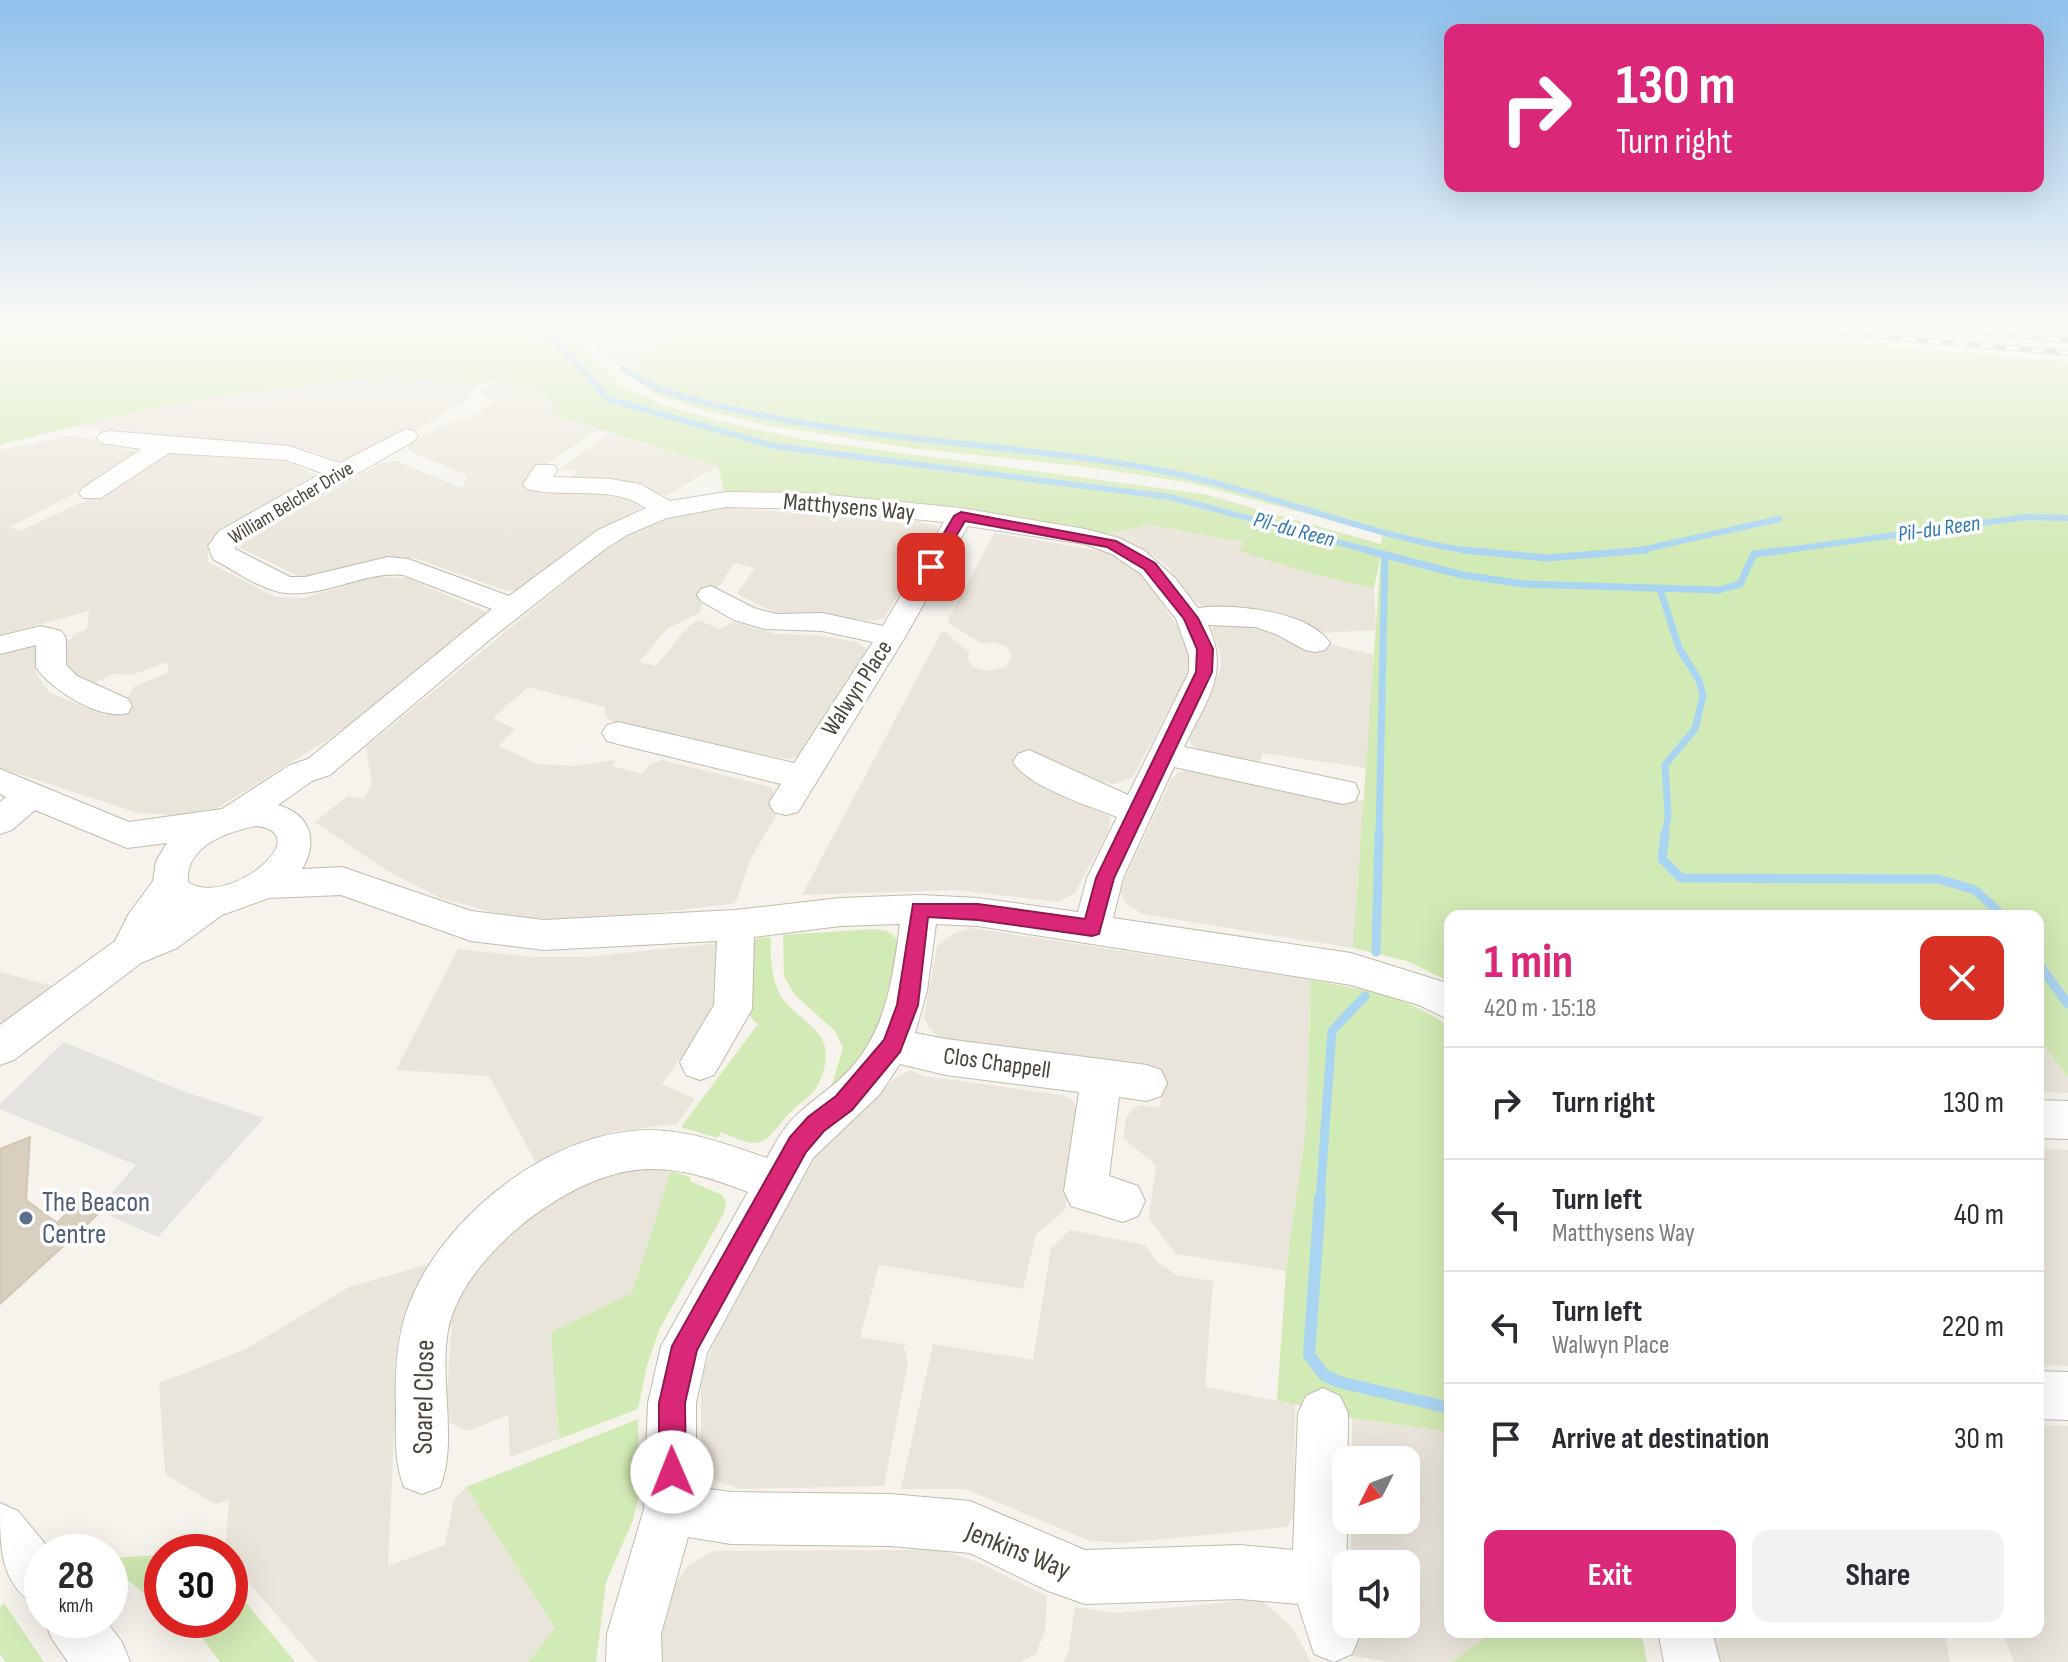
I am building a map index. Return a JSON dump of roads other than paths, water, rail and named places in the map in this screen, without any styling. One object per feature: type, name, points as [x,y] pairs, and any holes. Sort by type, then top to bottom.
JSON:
[{"type":"street","points":[[109,438],[164,445],[289,453],[342,472]]},
{"type":"street","points":[[92,493],[164,445]]},
{"type":"street","name":"William Belcher Drive","points":[[399,447],[342,472],[228,537],[221,546],[222,553],[285,585],[305,585],[388,565],[408,567],[512,607]]},
{"type":"street","points":[[545,470],[536,484],[611,487],[640,492],[666,510]]},
{"type":"street","name":"Matthysens Way","points":[[128,952],[195,837],[301,773],[319,767],[512,607],[600,540],[633,522],[666,510],[737,499],[961,516],[1083,536],[1123,548],[1150,566],[1191,618],[1205,649],[1204,672],[1105,878],[1092,928]]},
{"type":"street","name":"Walwyn Place","points":[[631,745],[794,790],[891,637],[961,516]]},
{"type":"street","points":[[717,606],[775,623],[822,622],[891,637]]},
{"type":"street","points":[[1191,618],[1218,613],[1235,615],[1277,624],[1315,643]]},
{"type":"street","points":[[0,645],[41,635],[51,638],[51,667],[66,683],[117,706]]},
{"type":"street","points":[[1165,754],[1343,792]]},
{"type":"street","points":[[1029,762],[1062,781],[1135,811]]},
{"type":"street","name":"Matthysens Way","points":[[171,874],[173,891],[185,900],[214,902],[244,895],[265,884],[293,854],[290,830],[318,778],[319,767]]},
{"type":"street","points":[[0,781],[127,835],[256,814],[290,830],[335,865],[342,881]]},
{"type":"street","points":[[0,821],[32,794]]},
{"type":"street","points":[[127,835],[128,848],[171,874]]},
{"type":"street","points":[[265,884],[342,881],[471,926],[544,935],[735,925],[840,912],[920,909],[978,912],[1329,965],[1389,977],[1444,1000]]},
{"type":"street","name":"Matthysens Way","points":[[0,1048],[128,952],[164,937],[214,902]]},
{"type":"street","points":[[634,1662],[634,1634],[670,1509],[672,1403],[685,1346],[798,1144],[816,1124],[844,1103],[893,1045],[908,1005],[920,909]]},
{"type":"street","points":[[700,1062],[733,1009],[736,987],[735,925]]},
{"type":"street","name":"Clos Chappell","points":[[893,1045],[946,1057],[1147,1083]]},
{"type":"street","points":[[1101,1077],[1086,1191],[1123,1201]]},
{"type":"street","points":[[2044,1119],[2068,1120]]},
{"type":"street","name":"Soarel Close","points":[[422,1469],[422,1343],[430,1310],[447,1277],[472,1243],[501,1214],[576,1166],[613,1153],[641,1149],[696,1154],[775,1181]]},
{"type":"street","points":[[2044,1395],[2068,1396]]},
{"type":"street","points":[[1323,1413],[1318,1579],[1332,1631]]},
{"type":"street","name":"Jenkins Way","points":[[670,1509],[731,1518],[890,1520],[970,1527],[1067,1572],[1085,1577],[1240,1572],[1318,1579]]},
{"type":"street","points":[[0,1529],[24,1559]]},
{"type":"street","points":[[84,1638],[102,1662]]},
{"type":"street","points":[[1686,1638],[1692,1662]]},
{"type":"waterway","name":"Pil-du Reen","points":[[628,405],[774,446],[1170,497],[1374,552]]},
{"type":"waterway","points":[[713,405],[794,422],[1119,463],[1173,473],[1400,537],[1468,550]]},
{"type":"waterway","name":"Pil-du Reen","points":[[1772,552],[2026,517],[2068,518]]},
{"type":"waterway","points":[[1638,551],[1779,519]]},
{"type":"waterway","name":"Pil-du Reen","points":[[1367,550],[1462,575],[1524,584],[1719,590],[1740,584],[1754,554],[1786,550]]},
{"type":"waterway","points":[[1464,550],[1468,550]]},
{"type":"waterway","points":[[1468,550],[1547,558],[1638,551]]},
{"type":"waterway","points":[[1468,550],[1477,552]]},
{"type":"waterway","points":[[1638,551],[1646,550]]},
{"type":"waterway","points":[[1632,552],[1638,551]]},
{"type":"waterway","points":[[1379,836],[1385,555]]},
{"type":"waterway","points":[[1660,589],[1679,648],[1699,680],[1703,696],[1695,729],[1665,765],[1668,816],[1665,836]]},
{"type":"waterway","points":[[1376,952],[1379,834]]},
{"type":"waterway","points":[[1665,834],[1662,859],[1681,878],[1938,879],[1975,890],[1997,910]]},
{"type":"waterway","points":[[2044,971],[2068,1004]]},
{"type":"waterway","points":[[1320,1200],[1332,1031],[1365,996]]},
{"type":"waterway","points":[[1320,1198],[1309,1355],[1324,1375],[1339,1382],[1444,1407]]},
{"type":"place","name":"The Beacon Centre","points":[[26,1218]]}]
